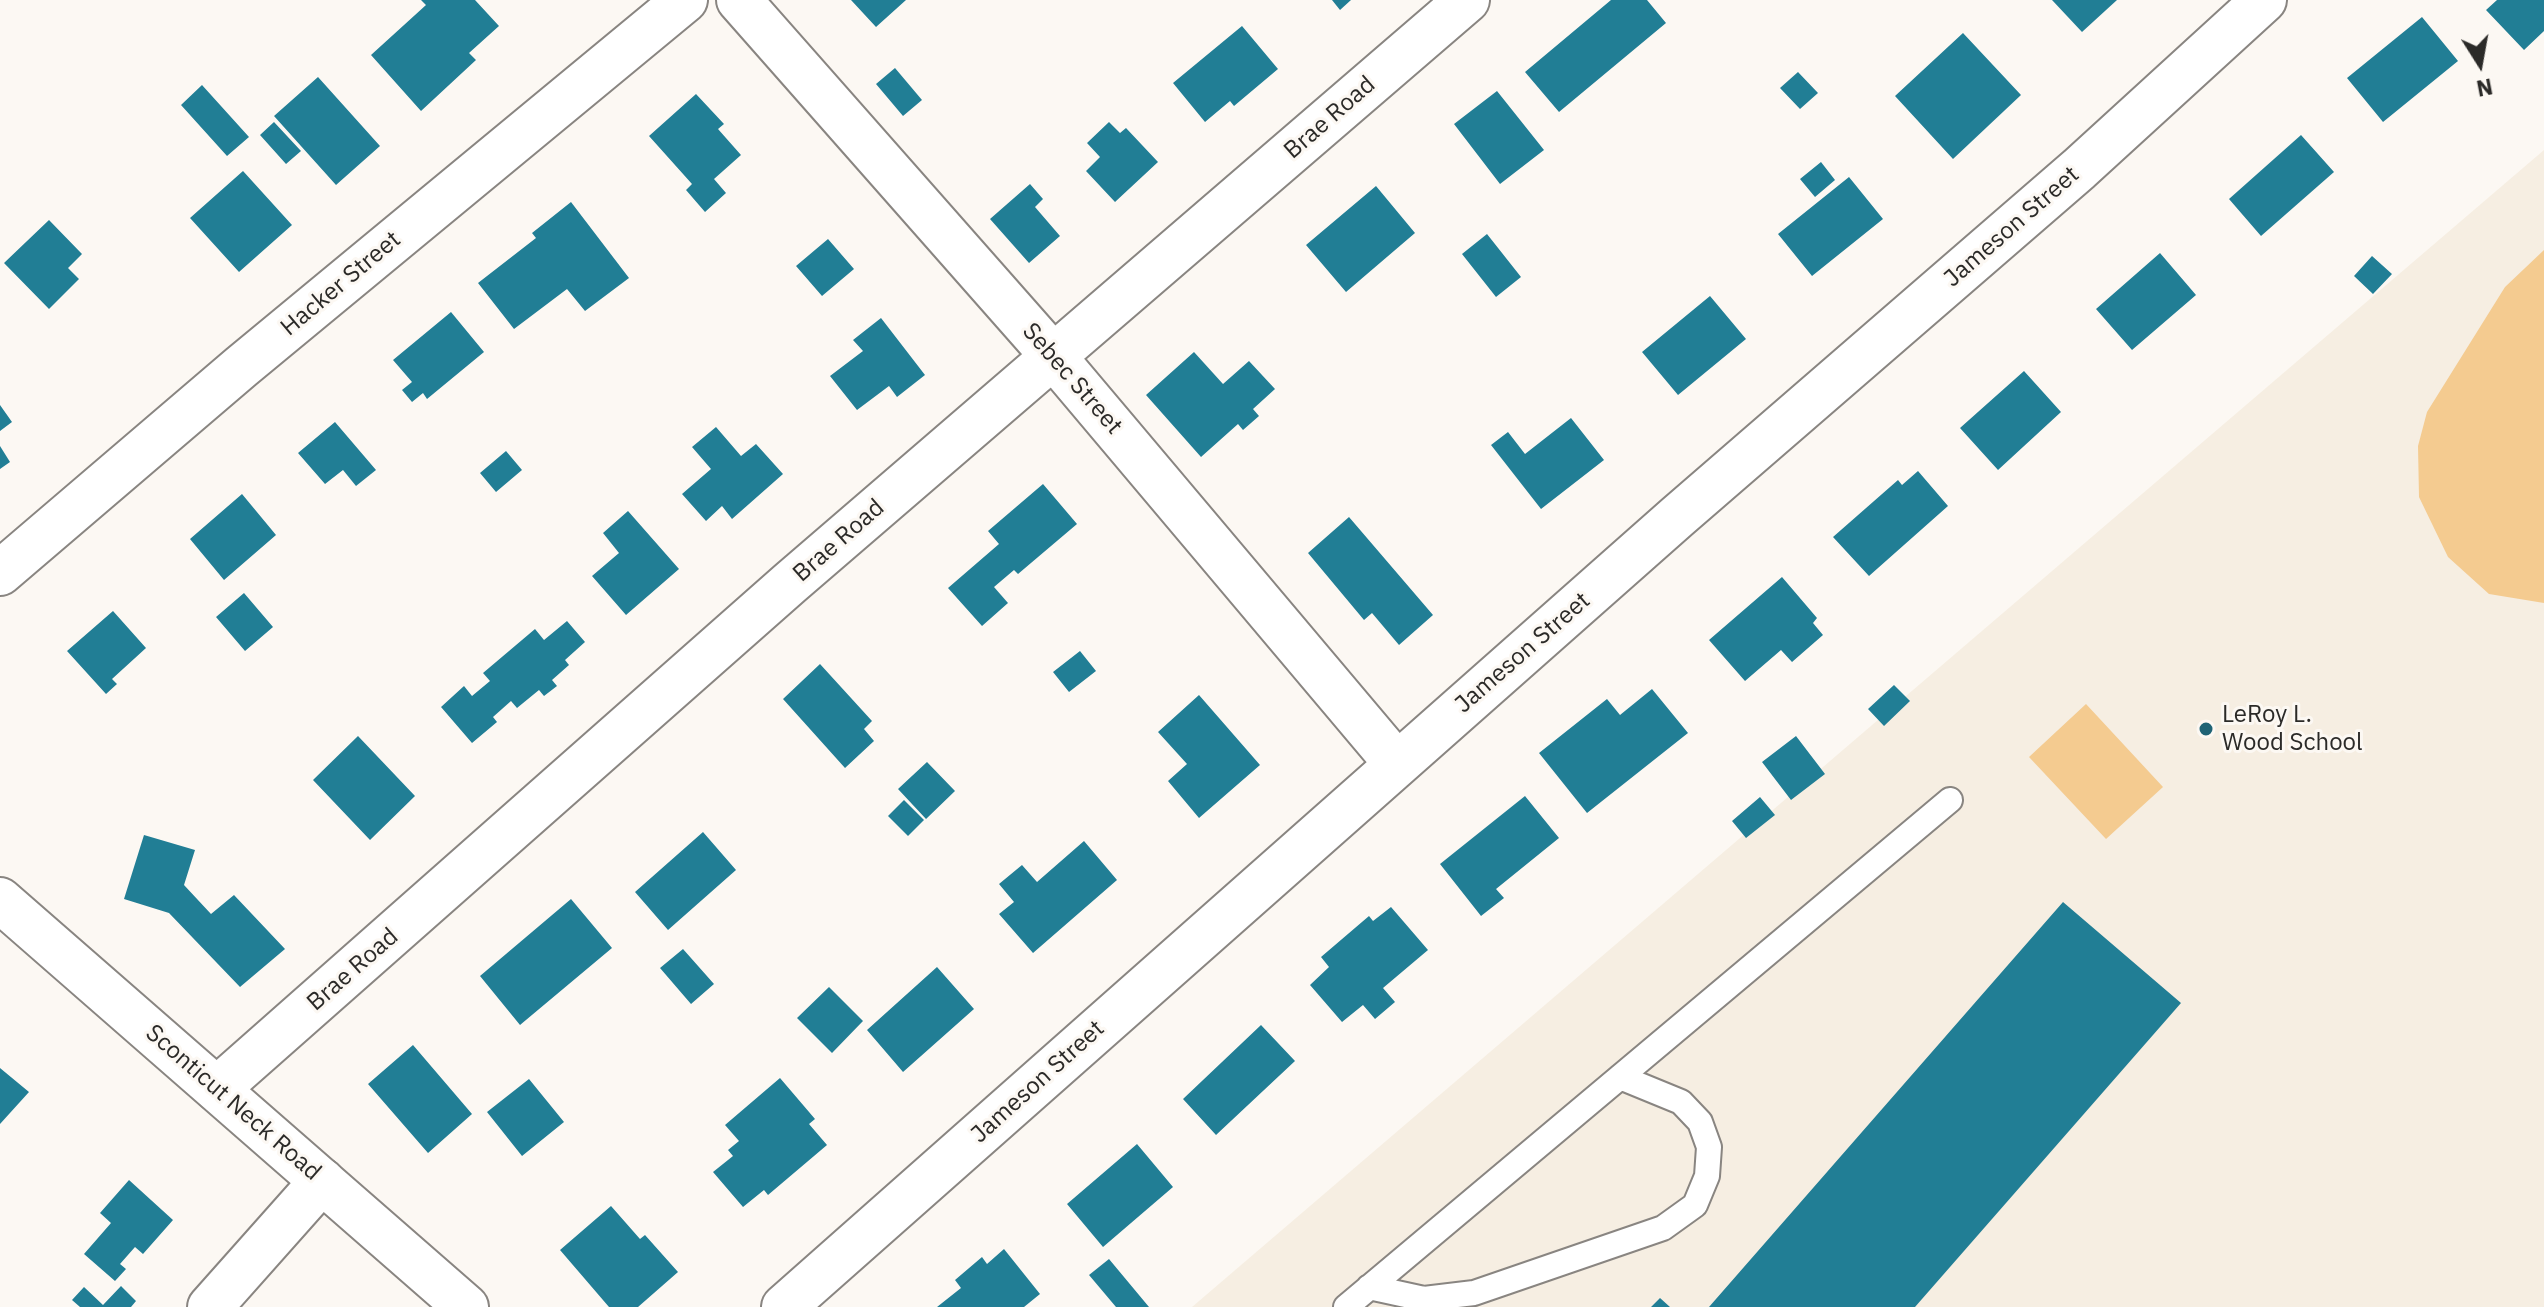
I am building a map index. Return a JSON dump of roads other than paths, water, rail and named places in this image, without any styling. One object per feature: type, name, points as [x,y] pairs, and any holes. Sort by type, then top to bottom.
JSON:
[{"type":"street","name":"Hacker Street","points":[[0,573],[241,367],[685,0]]},
{"type":"street","name":"Sebec Street","points":[[739,0],[1053,356],[1397,764]]},
{"type":"street","name":"Brae Road","points":[[217,1089],[778,593],[1467,0]]},
{"type":"street","name":"Jameson Street","points":[[784,1307],[1397,764],[2079,169],[2264,0]]},
{"type":"street","name":"Sconticut Neck Road","points":[[6,917],[217,1089],[466,1307]]},
{"type":"street","points":[[210,1307],[322,1181]]},
{"type":"lane","points":[[1346,1307],[1950,800]]},
{"type":"lane","points":[[1369,1287],[1424,1299],[1474,1293],[1663,1228],[1695,1205],[1707,1176],[1709,1147],[1700,1122],[1681,1102],[1620,1077]]},
{"type":"place","name":"LeRoy L. Wood School","points":[[2206,729]]}]
